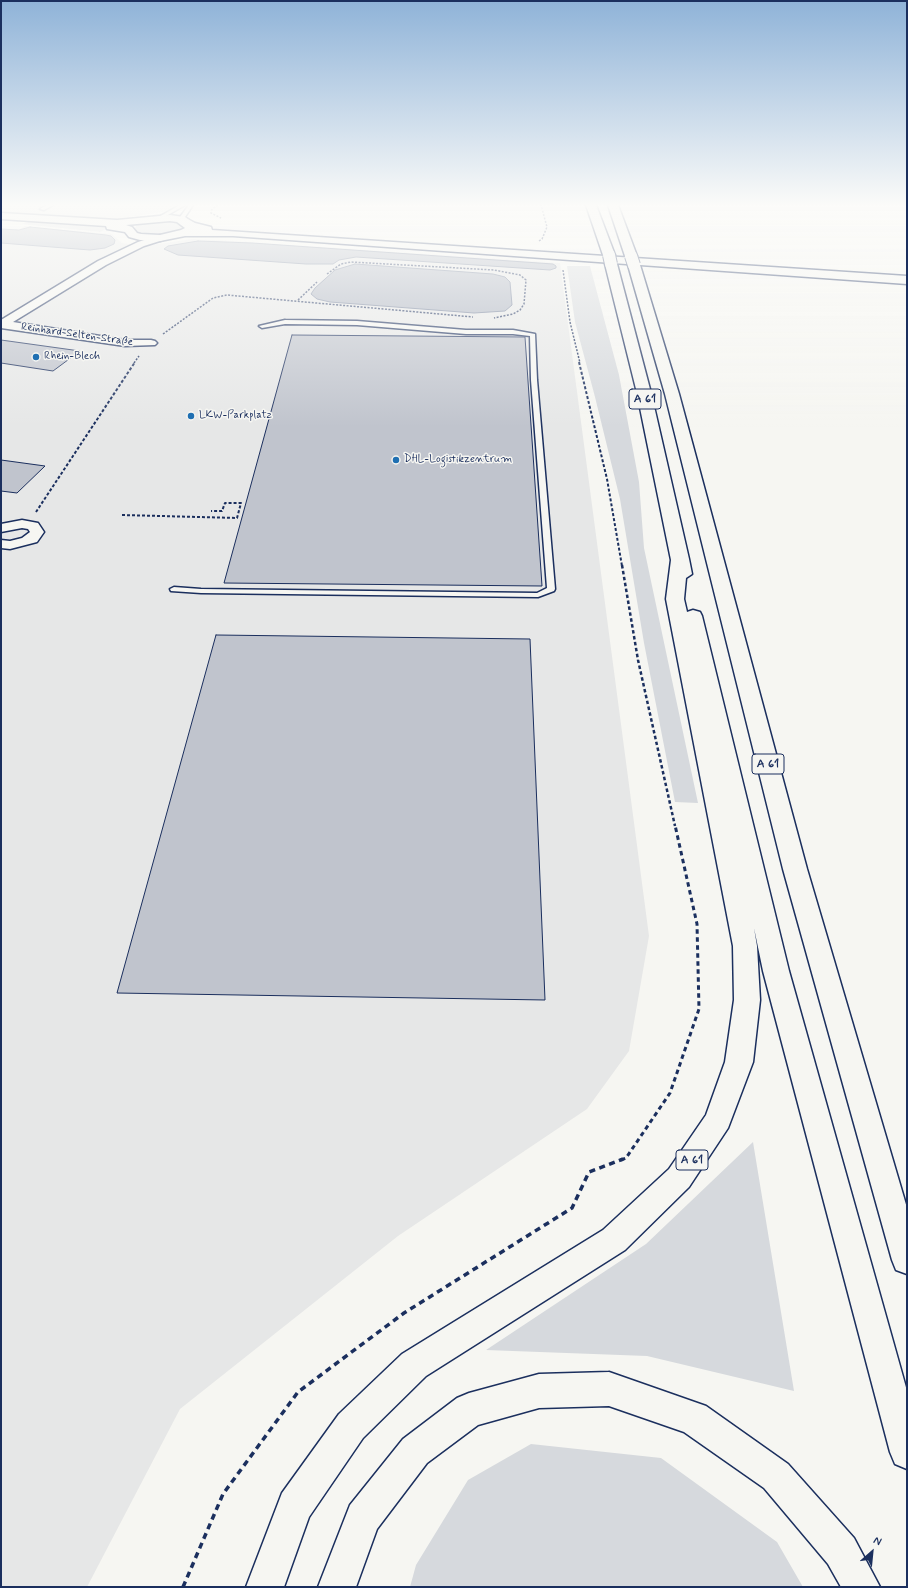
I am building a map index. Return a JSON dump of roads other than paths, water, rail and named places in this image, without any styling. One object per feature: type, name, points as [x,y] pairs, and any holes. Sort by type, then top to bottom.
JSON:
[{"type":"main road","name":"A 61","points":[[615,279],[644,393],[680,560],[776,971],[907,1452]]},
{"type":"main road","name":"A 61","points":[[638,279],[672,394],[795,869],[907,1260]]},
{"type":"main road","points":[[894,279],[907,280]]},
{"type":"main road","name":"A 61","points":[[265,1587],[296,1506],[350,1426],[414,1366],[614,1240],[680,1178],[718,1120],[739,1062],[747,1000],[745,946],[675,599],[680,560]]},
{"type":"main road","points":[[338,1587],[363,1518],[415,1451],[469,1410],[539,1391],[610,1389],[694,1418],[776,1476],[841,1551],[861,1587]]},
{"type":"street","points":[[2,325],[76,279]]},
{"type":"street","name":"Reinhard-Selten-Straße","points":[[2,325],[125,343],[151,343]]},
{"type":"street","points":[[1,544],[18,544],[32,539],[36,535],[37,530],[30,525],[22,524],[3,526]]},
{"type":"lane","points":[[174,589],[201,591],[526,595],[538,595],[551,589],[535,395],[532,345],[534,338],[533,335],[513,332],[466,332],[357,323],[285,322],[262,326]]},
{"type":"place","name":"Rhein-Blech","points":[[36,357]]},
{"type":"place","name":"LKW-Parkplatz","points":[[191,416]]},
{"type":"place","name":"DHL-Logistikzentrum","points":[[396,460]]}]
